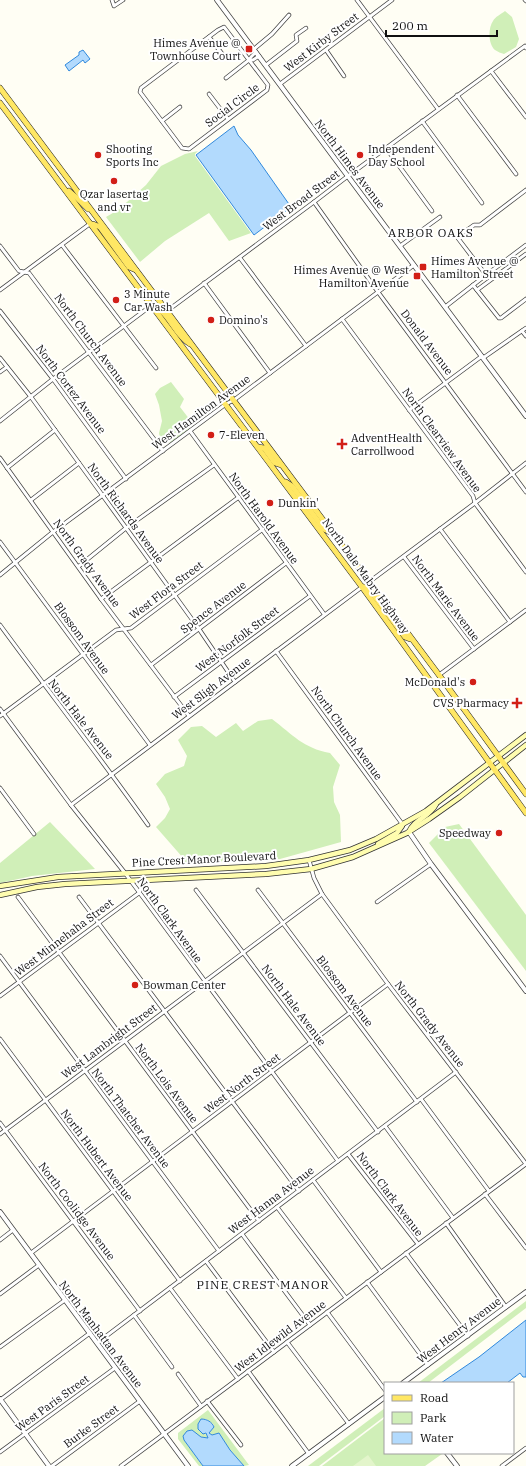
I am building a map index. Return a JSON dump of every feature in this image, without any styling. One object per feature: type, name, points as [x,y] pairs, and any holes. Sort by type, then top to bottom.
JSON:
[{"type":"main road","name":"North Dale Mabry Highway","points":[[0,88],[439,675],[526,794]]},
{"type":"main road","name":"North Dale Mabry Highway","points":[[0,103],[283,480],[526,813]]},
{"type":"main road","points":[[65,188],[85,207],[92,210]]},
{"type":"main road","points":[[91,223],[100,227],[129,267],[136,270]]},
{"type":"main road","points":[[152,305],[162,310],[183,340],[193,346]]},
{"type":"main road","points":[[258,447],[264,448],[275,463],[282,466]]},
{"type":"main road","points":[[283,480],[292,486],[324,529],[333,534]]},
{"type":"main road","points":[[323,534],[334,543],[359,576],[369,582]]},
{"type":"main road","points":[[362,587],[367,588],[372,593],[405,637],[413,641]]},
{"type":"main road","points":[[498,756],[526,735]]},
{"type":"main road","points":[[503,763],[526,745]]},
{"type":"main road","name":"Pine Crest Manor Boulevard","points":[[0,886],[58,877],[266,866],[309,860],[350,850],[403,825],[437,803],[498,756]]},
{"type":"main road","name":"Pine Crest Manor Boulevard","points":[[0,895],[37,887],[65,884],[266,874],[311,869],[353,857],[408,832],[455,801],[503,763]]},
{"type":"main road","name":"Pine Crest Manor Boulevard","points":[[408,832],[411,826],[431,812],[437,803]]},
{"type":"main road","name":"Pine Crest Manor Boulevard","points":[[370,849],[396,833],[403,825]]},
{"type":"street","points":[[112,0],[114,6],[123,0]]},
{"type":"street","name":"North Himes Avenue","points":[[217,0],[526,416]]},
{"type":"street","points":[[357,0],[438,109]]},
{"type":"street","name":"West Kirby Street","points":[[280,84],[392,0]]},
{"type":"street","points":[[226,78],[249,60],[253,60],[257,52],[289,15]]},
{"type":"street","name":"Social Circle","points":[[224,27],[268,85],[267,90],[189,149],[182,148],[140,92],[141,88],[209,37],[224,27]]},
{"type":"street","points":[[266,65],[297,41],[296,35],[306,28]]},
{"type":"street","points":[[209,37],[223,55]]},
{"type":"street","name":"West Broad Street","points":[[167,312],[438,109],[525,47]]},
{"type":"street","points":[[326,50],[344,76]]},
{"type":"street","points":[[491,71],[526,117]]},
{"type":"street","points":[[209,94],[228,119]]},
{"type":"street","points":[[457,95],[516,174]]},
{"type":"street","points":[[162,121],[180,107]]},
{"type":"street","points":[[422,121],[482,203]]},
{"type":"street","points":[[386,148],[432,211]]},
{"type":"street","points":[[486,275],[457,237],[474,225],[480,225],[526,190]]},
{"type":"street","name":"Donald Avenue","points":[[314,202],[378,292],[526,492]]},
{"type":"street","points":[[400,246],[440,217]]},
{"type":"street","points":[[0,290],[91,223]]},
{"type":"street","points":[[62,245],[156,368]]},
{"type":"street","points":[[445,307],[526,245]]},
{"type":"street","name":"North Church Avenue","points":[[0,246],[19,271],[29,273],[90,352],[163,451]]},
{"type":"street","points":[[477,290],[526,254]]},
{"type":"street","points":[[240,258],[306,346]]},
{"type":"street","name":"West Hamilton Avenue","points":[[0,575],[53,532],[226,404],[234,400],[414,265]]},
{"type":"street","points":[[204,283],[270,373]]},
{"type":"street","points":[[473,285],[499,318],[526,299]]},
{"type":"street","points":[[0,421],[53,379],[152,305]]},
{"type":"street","name":"North Cortez Avenue","points":[[0,311],[53,379],[126,479]]},
{"type":"street","name":"North Clearview Avenue","points":[[342,319],[473,496],[475,503],[526,572]]},
{"type":"street","points":[[409,410],[482,357],[526,328]]},
{"type":"street","points":[[522,331],[526,336]]},
{"type":"street","name":"North Richards Avenue","points":[[0,358],[31,397],[199,628],[220,662],[235,682]]},
{"type":"street","points":[[0,372],[7,367]]},
{"type":"street","points":[[7,468],[54,430]]},
{"type":"street","name":"North Harold Avenue","points":[[190,431],[324,614]]},
{"type":"street","name":"North Grady Avenue","points":[[0,458],[189,716]]},
{"type":"street","points":[[31,500],[79,463]]},
{"type":"street","points":[[369,582],[404,557],[526,463]]},
{"type":"street","points":[[79,566],[126,528],[214,465]]},
{"type":"street","points":[[102,599],[239,497]]},
{"type":"street","name":"West Flora Street","points":[[2,715],[116,630],[131,628],[263,529]]},
{"type":"street","points":[[440,529],[510,622]]},
{"type":"street","name":"Blossom Avenue","points":[[0,542],[150,745]]},
{"type":"street","name":"North Marie Avenue","points":[[404,557],[474,649]]},
{"type":"street","name":"Spence Avenue","points":[[151,665],[286,563]]},
{"type":"street","name":"West Sligh Avenue","points":[[71,805],[362,587]]},
{"type":"street","name":"West Norfolk Street","points":[[174,697],[310,596]]},
{"type":"street","points":[[439,675],[526,610]]},
{"type":"street","name":"North Hale Avenue","points":[[0,625],[43,685],[112,773],[148,825]]},
{"type":"street","name":"North Church Avenue","points":[[276,651],[403,825]]},
{"type":"street","name":"North Clark Avenue","points":[[0,709],[2,715],[125,873],[204,982],[338,1161]]},
{"type":"street","points":[[0,788],[34,834]]},
{"type":"street","points":[[408,832],[526,991]]},
{"type":"street","name":"North Grady Avenue","points":[[309,860],[311,869],[322,894],[388,984],[526,1164]]},
{"type":"street","points":[[377,902],[431,864]]},
{"type":"street","points":[[139,892],[144,880]]},
{"type":"street","name":"North Hale Avenue","points":[[196,890],[378,1132]]},
{"type":"street","name":"Blossom Avenue","points":[[258,890],[417,1102]]},
{"type":"street","name":"West Minnehaha Street","points":[[0,996],[139,892]]},
{"type":"street","name":"West Lambright Street","points":[[0,1134],[322,894]]},
{"type":"street","name":"North Lois Avenue","points":[[18,898],[259,1221]]},
{"type":"street","points":[[79,898],[299,1191]]},
{"type":"street","name":"North Thatcher Avenue","points":[[0,956],[219,1251]]},
{"type":"street","name":"West North Street","points":[[31,1253],[388,984]]},
{"type":"street","name":"North Hubert Avenue","points":[[0,1039],[180,1280]]},
{"type":"street","name":"West Hanna Avenue","points":[[97,1343],[456,1072]]},
{"type":"street","points":[[421,1099],[489,1191]]},
{"type":"street","name":"North Coolidge Avenue","points":[[0,1122],[140,1311]]},
{"type":"street","points":[[385,1126],[453,1218]]},
{"type":"street","name":"North Clark Avenue","points":[[348,1154],[418,1244]]},
{"type":"street","name":"West Idlewild Avenue","points":[[121,1466],[526,1164]]},
{"type":"street","points":[[313,1180],[381,1272]]},
{"type":"street","points":[[485,1194],[526,1248]]},
{"type":"street","points":[[277,1207],[346,1298]]},
{"type":"street","name":"North Manhattan Avenue","points":[[0,1212],[188,1466]]},
{"type":"street","points":[[446,1223],[506,1306]]},
{"type":"street","points":[[0,1240],[13,1230]]},
{"type":"street","points":[[242,1234],[310,1325]]},
{"type":"street","points":[[406,1253],[468,1336]]},
{"type":"street","points":[[206,1261],[274,1352]]},
{"type":"street","points":[[0,1294],[39,1265]]},
{"type":"street","points":[[367,1282],[428,1365]]},
{"type":"street","points":[[170,1288],[238,1379]]},
{"type":"street","name":"West Henry Avenue","points":[[404,1382],[526,1292]]},
{"type":"street","points":[[0,1347],[65,1300]]},
{"type":"street","points":[[327,1312],[384,1389]]},
{"type":"street","points":[[134,1315],[172,1367]]},
{"type":"street","points":[[50,1466],[0,1399],[90,1333]]},
{"type":"street","points":[[287,1342],[349,1424]]},
{"type":"street","name":"West Paris Street","points":[[0,1452],[115,1368]]},
{"type":"street","points":[[248,1371],[309,1454]]},
{"type":"street","points":[[178,1374],[201,1406]]},
{"type":"street","points":[[292,1466],[384,1398]]},
{"type":"street","name":"Burke Street","points":[[50,1466],[140,1401]]},
{"type":"street","points":[[207,1402],[241,1445]]},
{"type":"street","points":[[502,1466],[526,1448]]},
{"type":"street","points":[[448,1454],[457,1466]]},
{"type":"green space","points":[[505,11],[512,17],[519,39],[516,47],[504,54],[496,51],[491,44],[490,32],[491,24]]},
{"type":"green space","points":[[198,151],[195,156],[251,233],[229,241],[209,213],[165,241],[140,262],[106,217],[118,210],[146,185],[161,166],[185,154]]},
{"type":"green space","points":[[171,382],[184,399],[180,407],[190,420],[189,429],[171,442],[161,444],[159,433],[162,421],[155,394],[160,388]]},
{"type":"green space","points":[[272,719],[305,744],[312,748],[330,753],[340,765],[333,787],[334,802],[340,815],[341,842],[280,859],[183,863],[184,859],[156,827],[165,818],[170,809],[165,797],[156,784],[165,774],[184,766],[187,756],[178,740],[191,727],[202,726],[216,737],[236,723],[243,731],[258,721]]},
{"type":"green space","points":[[50,822],[95,869],[32,876],[0,883],[0,863]]},
{"type":"green space","points":[[459,824],[526,915],[526,971],[429,843],[445,827]]},
{"type":"green space","points":[[526,1301],[526,1308],[429,1382],[419,1382]]},
{"type":"green space","points":[[384,1409],[384,1417],[319,1466],[308,1466]]},
{"type":"green space","points":[[208,1410],[249,1465],[244,1466],[230,1450],[219,1433],[211,1435],[209,1433],[214,1425],[206,1419],[200,1421],[198,1424],[208,1438],[197,1436],[196,1433],[183,1436],[184,1440],[203,1466],[199,1466],[178,1439],[178,1433]]},
{"type":"green space","points":[[384,1419],[384,1454],[442,1454],[425,1466],[322,1466]]},
{"type":"green space","points":[[368,1455],[376,1466],[353,1466]]},
{"type":"water","points":[[83,50],[90,59],[85,63],[83,60],[69,71],[65,65],[79,55],[79,52]]},
{"type":"water","points":[[234,126],[238,135],[251,150],[291,207],[254,235],[196,155]]},
{"type":"water","points":[[526,1320],[526,1377],[523,1377],[520,1373],[508,1382],[442,1382],[479,1357]]},
{"type":"water","points":[[201,1419],[211,1422],[214,1427],[209,1433],[212,1435],[219,1433],[230,1450],[244,1466],[203,1466],[184,1440],[183,1436],[187,1431],[192,1430],[201,1437],[208,1438],[206,1433],[203,1434],[198,1429],[198,1424]]},
{"type":"place","name":"Himes Avenue @ Townhouse Court","points":[[249,49]]},
{"type":"place","name":"Shooting Sports Inc","points":[[98,155]]},
{"type":"place","name":"Independent Day School","points":[[360,155]]},
{"type":"place","name":"Qzar lasertag and vr","points":[[114,181]]},
{"type":"place","name":"Himes Avenue @ Hamilton Street","points":[[423,267]]},
{"type":"place","name":"Himes Avenue @ West Hamilton Avenue","points":[[417,276]]},
{"type":"place","name":"3 Minute Car Wash","points":[[116,300]]},
{"type":"place","name":"Domino's","points":[[211,320]]},
{"type":"place","name":"7-Eleven","points":[[211,435]]},
{"type":"place","name":"AdventHealth Carrollwood","points":[[342,444]]},
{"type":"place","name":"Dunkin'","points":[[270,503]]},
{"type":"place","name":"McDonald's","points":[[473,682]]},
{"type":"place","name":"CVS Pharmacy","points":[[517,703]]},
{"type":"place","name":"Speedway","points":[[499,833]]},
{"type":"place","name":"Bowman Center","points":[[135,985]]},
{"type":"district","name":"ARBOR OAKS","points":[[431,233]]},
{"type":"district","name":"PINE CREST MANOR","points":[[263,1285]]}]
